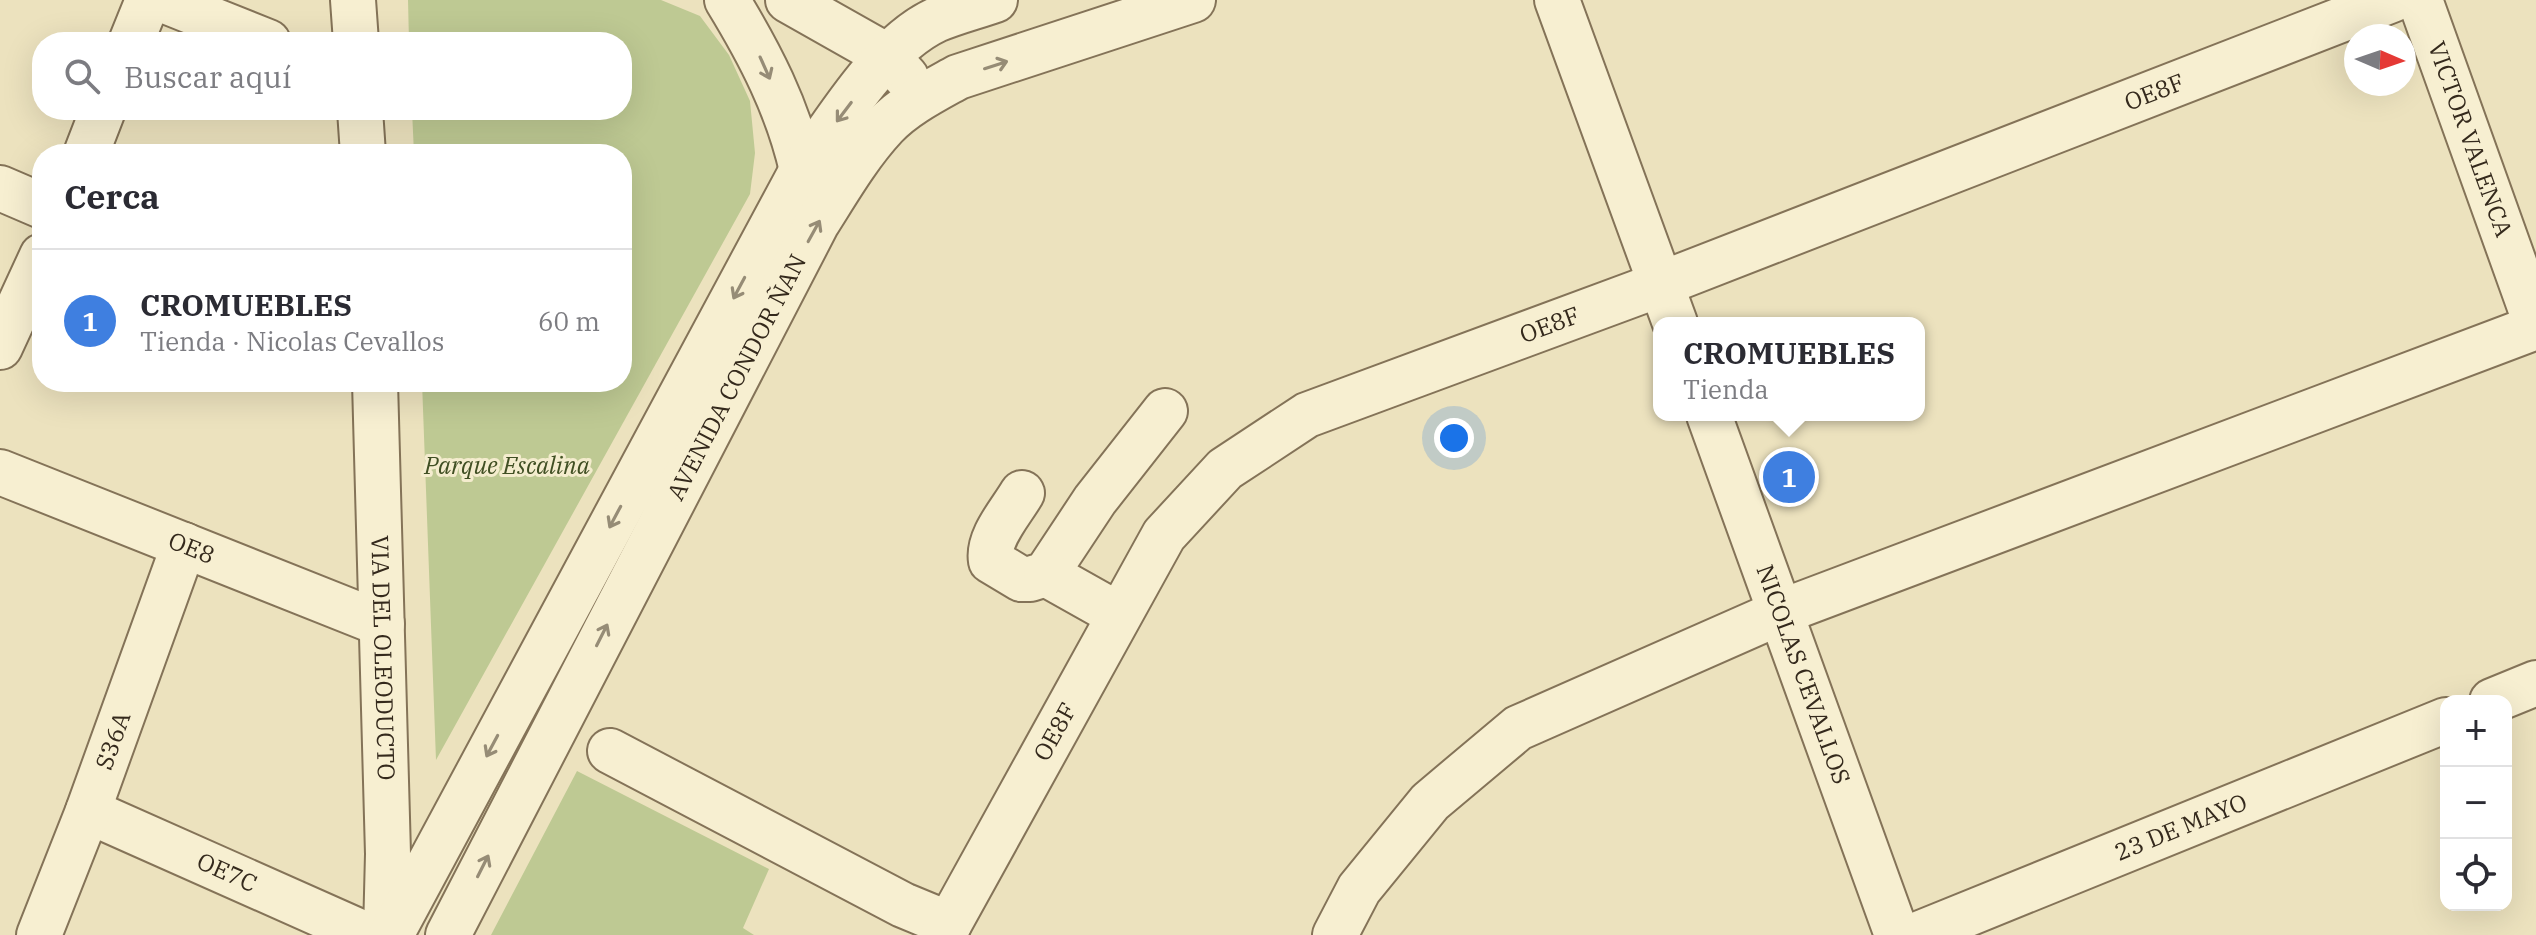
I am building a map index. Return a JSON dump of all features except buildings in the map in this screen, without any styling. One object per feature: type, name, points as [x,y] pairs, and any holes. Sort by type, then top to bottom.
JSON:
[{"type":"street","points":[[135,32],[148,0]]},
{"type":"street","points":[[163,0],[243,32]]},
{"type":"street","points":[[353,0],[355,32]]},
{"type":"street","points":[[727,0],[758,51],[793,131],[802,170]]},
{"type":"street","points":[[788,0],[887,56],[924,96]]},
{"type":"street","name":"AVENIDA CONDOR ÑAN","points":[[388,935],[802,170],[887,56],[941,10],[995,0]]},
{"type":"street","name":"AVENIDA CONDOR ÑAN","points":[[448,935],[817,223],[849,172],[887,124],[924,96],[958,77],[1193,0]]},
{"type":"street","points":[[1557,0],[1668,304]]},
{"type":"street","name":"OE8F","points":[[946,930],[1164,535],[1225,469],[1307,415],[1668,304],[2392,0]]},
{"type":"street","name":"VICTOR VALENCA","points":[[2420,0],[2536,326]]},
{"type":"street","points":[[90,144],[99,120]]},
{"type":"street","points":[[361,120],[362,144]]},
{"type":"street","points":[[0,188],[32,202]]},
{"type":"street","points":[[0,347],[32,278]]},
{"type":"street","points":[[1335,935],[1359,889],[1430,802],[1518,728],[1781,612],[2536,326]]},
{"type":"street","name":"VIA DEL OLEODUCTO","points":[[375,392],[388,935]]},
{"type":"street","points":[[1022,493],[993,541],[991,561],[1021,579],[1030,579],[1046,574],[1095,500],[1165,411]]},
{"type":"street","name":"NICOLAS CEVALLOS","points":[[1711,421],[1897,935]]},
{"type":"street","name":"OE8","points":[[0,472],[382,624]]},
{"type":"street","name":"S36A","points":[[39,935],[88,811],[184,545]]},
{"type":"street","points":[[1046,574],[1119,615]]},
{"type":"street","points":[[2507,695],[2536,683]]},
{"type":"street","name":"23 DE MAYO","points":[[1916,935],[2440,722]]},
{"type":"street","points":[[610,751],[946,930]]},
{"type":"street","name":"OE7C","points":[[88,811],[367,935]]},
{"type":"green space","name":"Parque Escalina","points":[[408,0],[661,0],[700,16],[729,55],[750,101],[755,153],[750,194],[436,760],[422,392],[632,392],[632,144],[414,144],[412,120],[632,120],[632,32],[409,32]]},
{"type":"green space","points":[[577,771],[769,869],[743,928],[754,935],[491,935]]},
{"type":"place","name":"CROMUEBLES","points":[[1789,477]]}]
